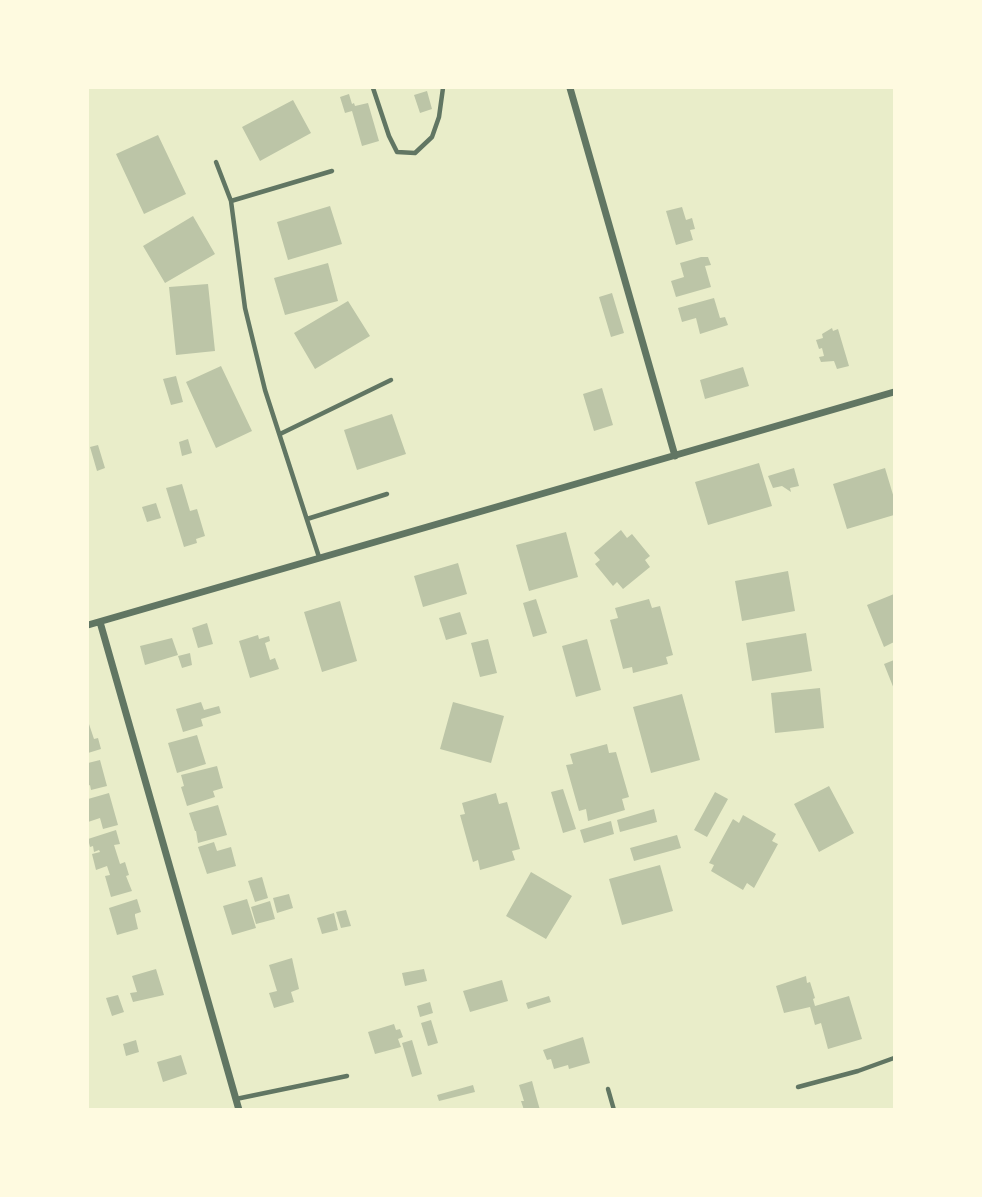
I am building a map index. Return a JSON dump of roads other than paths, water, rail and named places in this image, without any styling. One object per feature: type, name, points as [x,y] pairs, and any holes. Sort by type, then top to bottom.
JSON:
[{"type":"street","points":[[570,88],[676,456]]},
{"type":"street","points":[[88,625],[894,392]]},
{"type":"street","points":[[100,622],[240,1110]]},
{"type":"lane","points":[[373,88],[388,136],[397,152],[415,153],[432,137],[439,117],[443,88]]},
{"type":"lane","points":[[216,162],[231,201],[245,308],[265,390],[319,558]]},
{"type":"lane","points":[[231,201],[332,171]]},
{"type":"lane","points":[[280,434],[391,380]]},
{"type":"lane","points":[[307,519],[387,494]]},
{"type":"lane","points":[[798,1087],[894,1059]]},
{"type":"lane","points":[[236,1099],[347,1076]]},
{"type":"lane","points":[[608,1089],[614,1110]]}]
